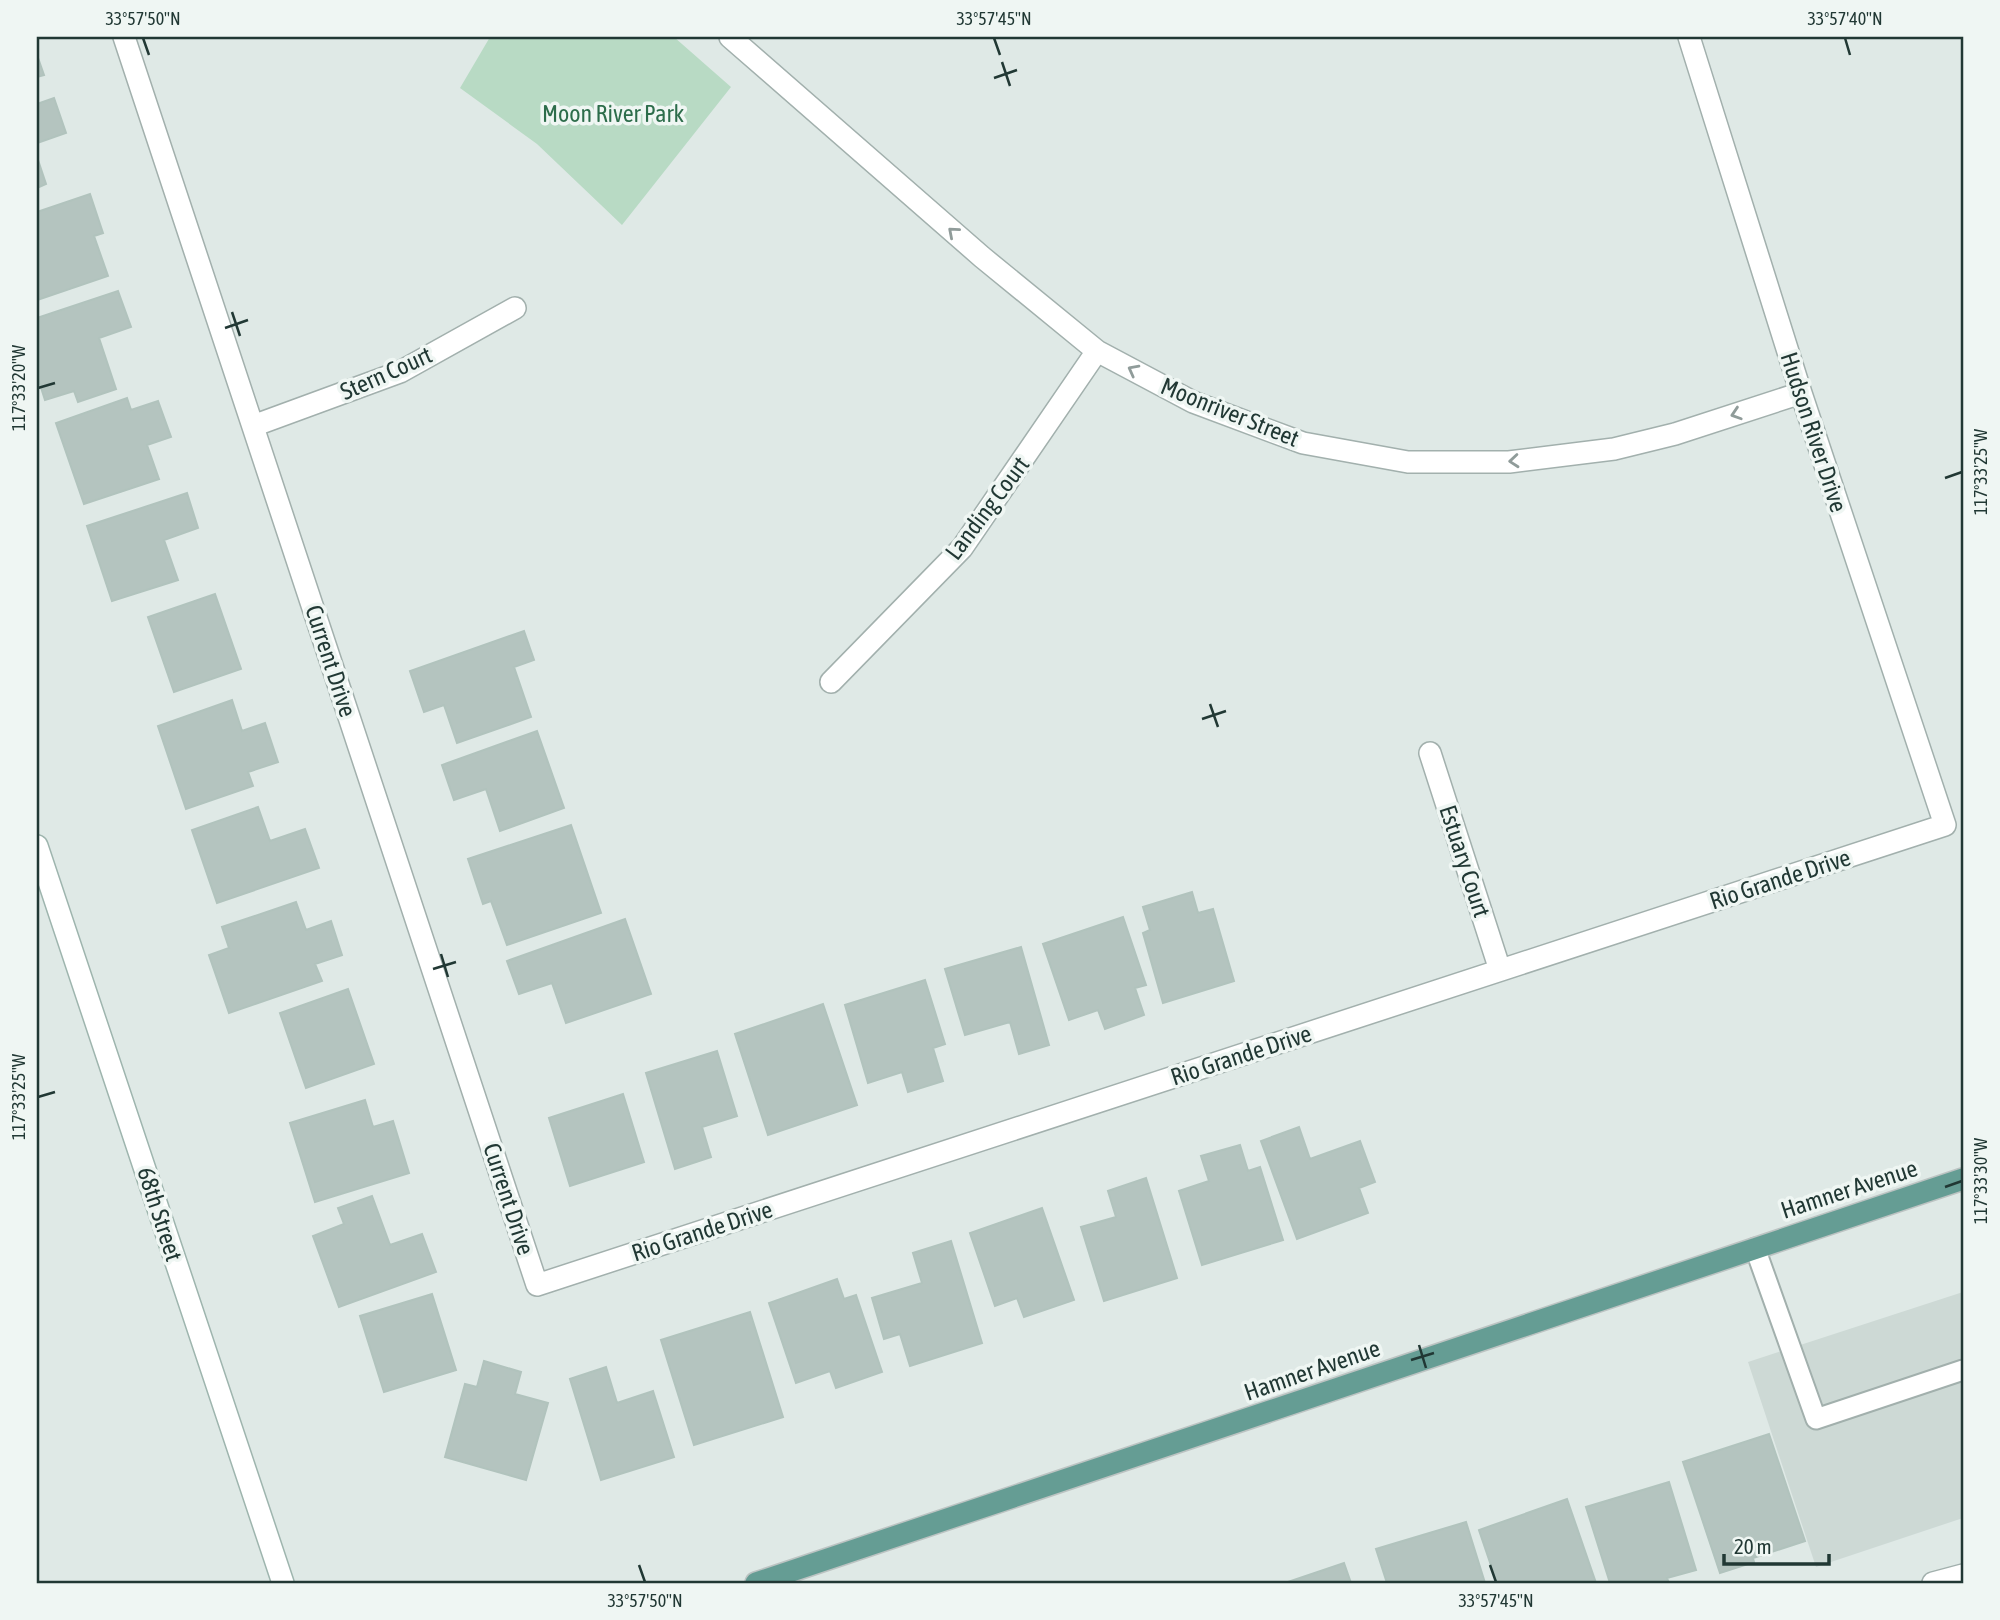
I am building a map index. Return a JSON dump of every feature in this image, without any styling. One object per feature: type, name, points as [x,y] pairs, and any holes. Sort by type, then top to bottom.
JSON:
[{"type":"main road","name":"Hamner Avenue","points":[[756,1583],[1963,1179]]},
{"type":"street","name":"Current Drive","points":[[124,37],[537,1285]]},
{"type":"street","name":"Moonriver Street","points":[[730,37],[982,257],[1097,351],[1193,402],[1303,443],[1408,462],[1509,462],[1614,449],[1675,433],[1801,393]]},
{"type":"street","name":"Hudson River Drive","points":[[1689,37],[1801,393],[1945,825]]},
{"type":"street","name":"Stern Court","points":[[253,426],[400,372],[515,308]]},
{"type":"street","name":"Landing Court","points":[[831,682],[962,548],[1097,351]]},
{"type":"street","name":"Estuary Court","points":[[1430,752],[1500,970]]},
{"type":"street","name":"Rio Grande Drive","points":[[537,1285],[1945,825]]},
{"type":"street","name":"68th Street","points":[[37,846],[42,878],[283,1583]]},
{"type":"street","points":[[1933,1583],[1963,1575]]},
{"type":"lane","points":[[1755,1248],[1816,1419],[1963,1370]]},
{"type":"shaded area","points":[[1963,1292],[1963,1518],[1816,1567],[1748,1362]]},
{"type":"green space","name":"Moon River Park","points":[[490,37],[674,37],[731,87],[622,225],[537,144],[460,88]]},
{"type":"building","points":[[37,55],[44,75],[37,77]]},
{"type":"building","points":[[54,98],[66,133],[37,143],[37,104]]},
{"type":"building","points":[[37,157],[46,184],[37,188]]},
{"type":"building","points":[[90,194],[103,233],[94,236],[108,276],[37,300],[37,212]]},
{"type":"building","points":[[118,291],[131,327],[99,338],[116,389],[78,402],[74,391],[45,400],[37,375],[37,318]]},
{"type":"building","points":[[127,398],[131,410],[158,401],[171,437],[147,445],[159,479],[84,504],[56,423]]},
{"type":"building","points":[[187,493],[198,528],[164,540],[178,580],[112,601],[87,526]]},
{"type":"building","points":[[215,594],[241,669],[174,692],[148,617]]},
{"type":"building","points":[[524,631],[534,660],[514,667],[531,717],[457,743],[444,705],[424,712],[410,671]]},
{"type":"building","points":[[232,700],[242,731],[265,723],[278,762],[248,772],[253,786],[186,809],[158,726]]},
{"type":"building","points":[[537,731],[564,808],[500,831],[486,789],[454,800],[442,765]]},
{"type":"building","points":[[258,807],[270,841],[305,829],[319,868],[217,903],[192,830]]},
{"type":"building","points":[[571,825],[601,913],[507,945],[491,901],[483,904],[468,859]]},
{"type":"building","points":[[1192,892],[1198,913],[1213,909],[1234,981],[1163,1003],[1143,933],[1150,930],[1143,907]]},
{"type":"building","points":[[296,902],[306,930],[331,921],[342,955],[315,964],[322,981],[229,1013],[209,955],[229,948],[222,927]]},
{"type":"building","points":[[1123,917],[1146,985],[1135,988],[1144,1015],[1105,1029],[1098,1010],[1069,1020],[1043,944]]},
{"type":"building","points":[[625,919],[651,994],[566,1023],[552,983],[519,994],[507,961]]},
{"type":"building","points":[[1021,947],[1049,1045],[1019,1054],[1010,1022],[965,1035],[945,969]]},
{"type":"building","points":[[925,980],[945,1044],[933,1048],[943,1081],[908,1092],[902,1072],[868,1083],[845,1005]]},
{"type":"building","points":[[348,989],[374,1064],[306,1088],[280,1013]]},
{"type":"building","points":[[823,1004],[857,1105],[768,1135],[735,1034]]},
{"type":"building","points":[[717,1051],[737,1116],[702,1127],[711,1157],[675,1169],[646,1073]]},
{"type":"building","points":[[623,1094],[644,1162],[570,1186],[549,1118]]},
{"type":"building","points":[[365,1100],[373,1127],[393,1121],[409,1173],[315,1202],[290,1123]]},
{"type":"building","points":[[1299,1127],[1310,1159],[1360,1141],[1375,1182],[1359,1188],[1368,1213],[1297,1239],[1261,1141]]},
{"type":"building","points":[[1240,1145],[1248,1171],[1260,1167],[1283,1240],[1202,1265],[1179,1191],[1209,1181],[1201,1156]]},
{"type":"building","points":[[1146,1178],[1177,1278],[1104,1301],[1081,1227],[1116,1217],[1108,1191]]},
{"type":"building","points":[[372,1196],[390,1245],[422,1234],[436,1272],[339,1307],[313,1236],[344,1224],[338,1208]]},
{"type":"building","points":[[1042,1208],[1074,1300],[1024,1317],[1017,1298],[995,1306],[970,1233]]},
{"type":"building","points":[[951,1241],[982,1343],[910,1366],[900,1334],[884,1339],[872,1298],[922,1283],[913,1253]]},
{"type":"building","points":[[837,1279],[844,1299],[856,1295],[882,1372],[836,1388],[830,1371],[796,1383],[769,1303]]},
{"type":"building","points":[[432,1294],[456,1370],[384,1392],[360,1316]]},
{"type":"building","points":[[750,1312],[783,1417],[694,1445],[661,1340]]},
{"type":"building","points":[[484,1361],[521,1372],[515,1394],[548,1403],[526,1480],[445,1457],[465,1384],[477,1387]]},
{"type":"building","points":[[606,1367],[617,1403],[653,1391],[674,1457],[601,1480],[570,1379]]},
{"type":"building","points":[[1769,1434],[1805,1541],[1753,1558],[1754,1562],[1720,1573],[1683,1462]]},
{"type":"building","points":[[1669,1482],[1696,1570],[1667,1578],[1669,1583],[1610,1583],[1586,1507]]},
{"type":"building","points":[[1567,1499],[1596,1583],[1497,1583],[1479,1530]]},
{"type":"building","points":[[1466,1522],[1485,1583],[1387,1583],[1376,1549]]},
{"type":"building","points":[[1344,1563],[1351,1583],[1285,1583]]}]
